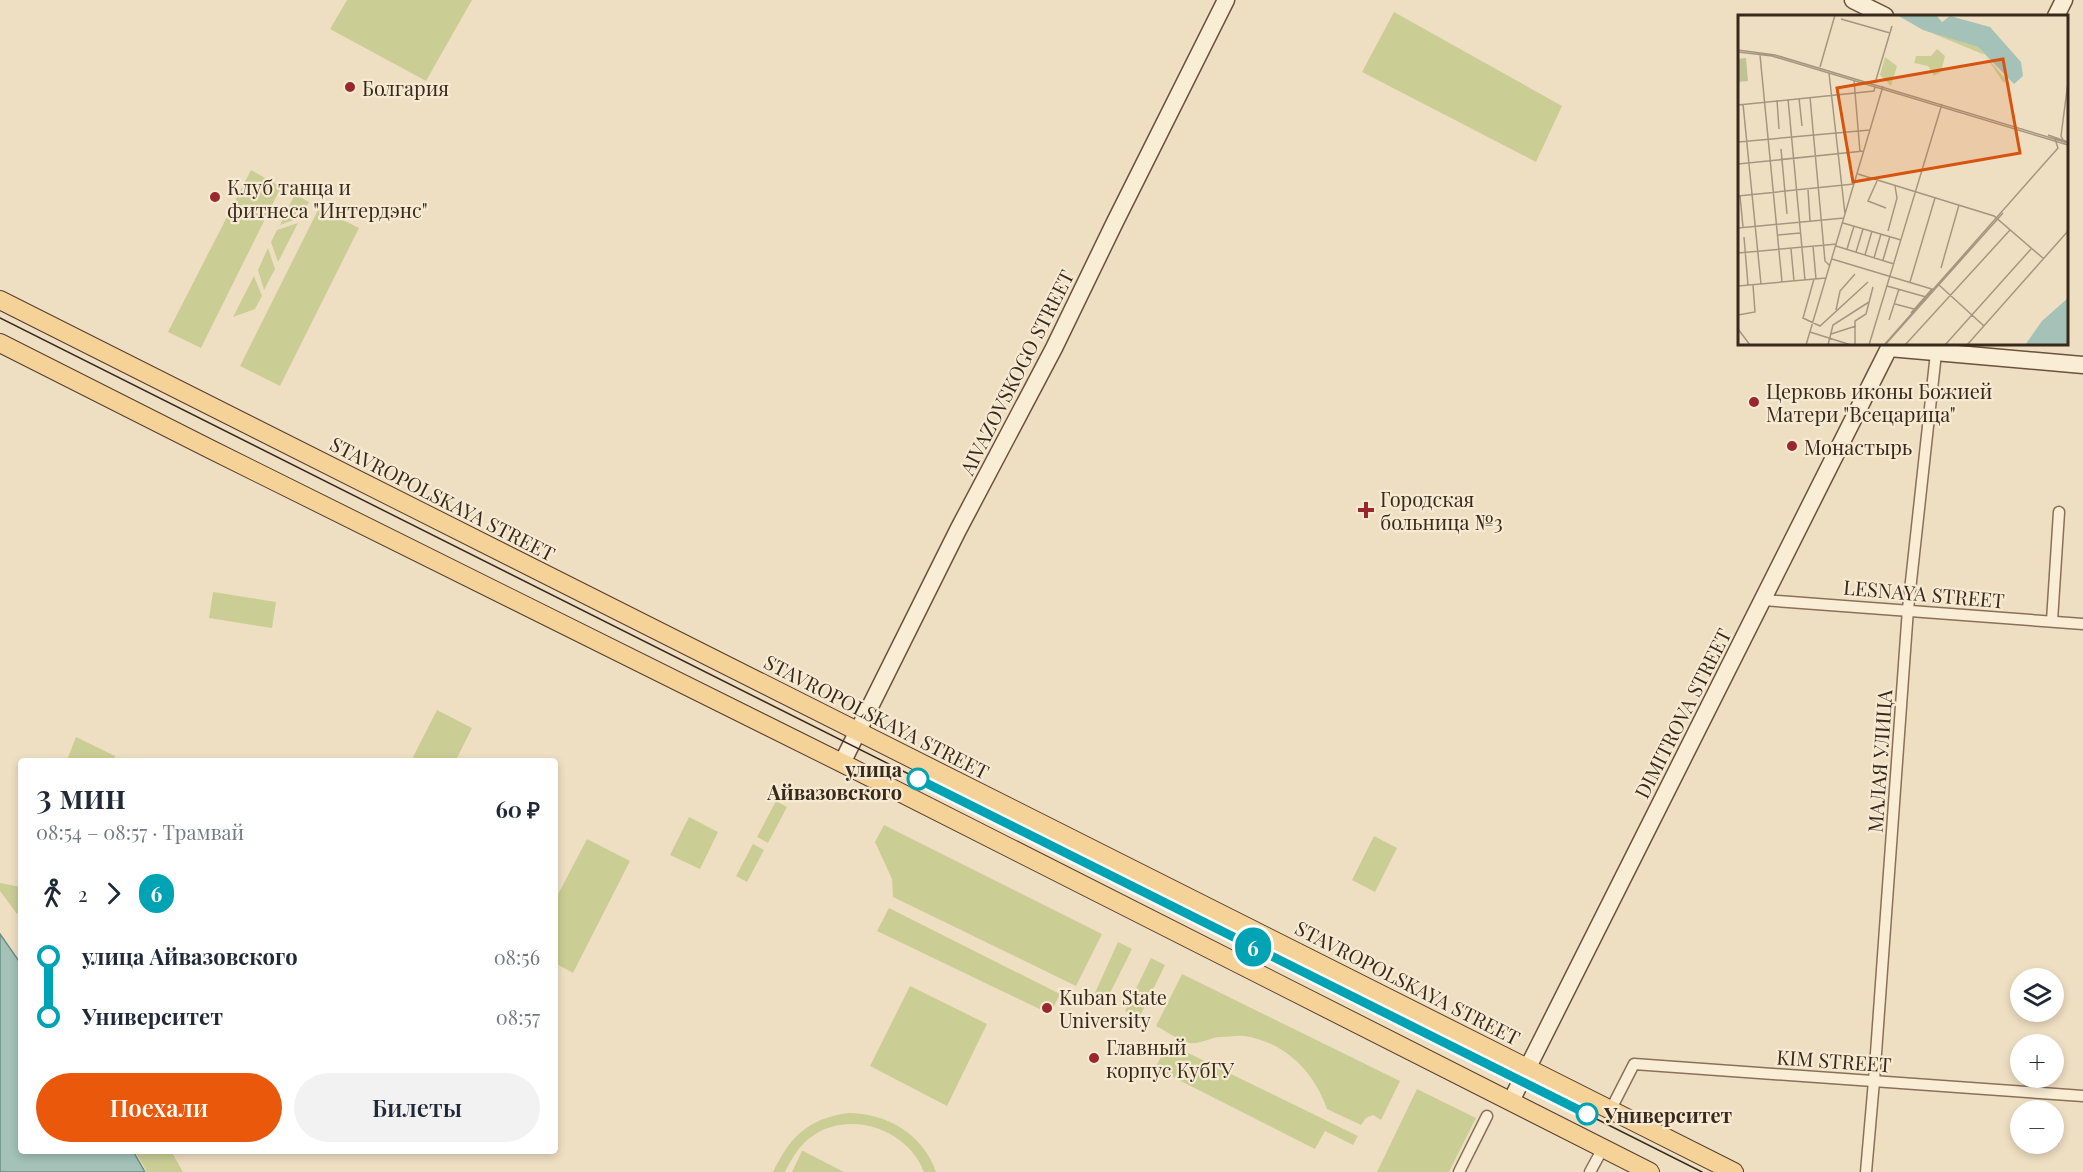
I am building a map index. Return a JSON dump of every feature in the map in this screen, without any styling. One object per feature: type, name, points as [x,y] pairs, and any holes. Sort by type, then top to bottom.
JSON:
[{"type":"main road","name":"STAVROPOLSKAYA STREET","points":[[0,300],[1734,1172]]},
{"type":"main road","points":[[0,343],[200,445],[842,763],[1650,1172]]},
{"type":"street","name":"AIVAZOVSKOGO STREET","points":[[842,763],[953,540],[1054,348],[1114,222],[1226,0]]},
{"type":"street","points":[[1853,0],[1883,15]]},
{"type":"street","points":[[2056,15],[2064,0]]},
{"type":"street","points":[[1890,346],[1936,353],[2083,365]]},
{"type":"street","name":"DIMITROVA STREET","points":[[1510,1101],[1890,346]]},
{"type":"street","name":"МАЛАЯ УЛИЦА","points":[[1866,1172],[1908,609],[1936,353]]},
{"type":"street","points":[[2052,621],[2059,512]]},
{"type":"street","name":"LESNAYA STREET","points":[[1763,600],[1908,609],[2083,624]]},
{"type":"street","name":"KIM STREET","points":[[1611,1109],[1634,1064],[2083,1096]]},
{"type":"street","points":[[1459,1172],[1487,1116]]},
{"type":"street","points":[[1590,1172],[1603,1148]]},
{"type":"green space","points":[[347,0],[472,0],[426,81],[330,29]]},
{"type":"green space","points":[[1394,12],[1562,106],[1536,162],[1362,72]]},
{"type":"green space","points":[[251,170],[281,187],[201,348],[168,332]]},
{"type":"green space","points":[[295,194],[309,202],[301,217],[280,225]]},
{"type":"green space","points":[[319,208],[359,228],[280,386],[240,366]]},
{"type":"green space","points":[[298,223],[278,262],[271,242],[277,230]]},
{"type":"green space","points":[[268,248],[275,269],[264,290],[258,270]]},
{"type":"green space","points":[[254,276],[262,296],[255,309],[233,317]]},
{"type":"green space","points":[[213,592],[276,602],[272,628],[209,618]]},
{"type":"green space","points":[[437,710],[472,728],[457,758],[413,757]]},
{"type":"green space","points":[[76,737],[115,756],[114,758],[68,758]]},
{"type":"green space","points":[[776,801],[787,807],[768,843],[757,837]]},
{"type":"green space","points":[[689,817],[718,832],[700,869],[670,855]]},
{"type":"green space","points":[[884,825],[1102,934],[1076,986],[893,897],[892,879],[875,842]]},
{"type":"green space","points":[[1374,836],[1397,848],[1375,892],[1352,880]]},
{"type":"green space","points":[[587,839],[630,861],[573,973],[558,965],[558,894]]},
{"type":"green space","points":[[753,844],[764,850],[747,882],[736,876]]},
{"type":"green space","points":[[0,883],[18,886],[18,913],[17,914],[0,891]]},
{"type":"green space","points":[[889,908],[1060,994],[1050,1014],[877,931]]},
{"type":"green space","points":[[1118,942],[1132,949],[1106,1001],[1094,995]]},
{"type":"green space","points":[[1151,958],[1165,965],[1139,1018],[1125,1011]]},
{"type":"green space","points":[[1182,974],[1400,1081],[1381,1120],[1373,1115],[1366,1118],[1361,1125],[1327,1109],[1306,1071],[1285,1052],[1259,1039],[1241,1036],[1217,1037],[1189,1043],[1156,1026]]},
{"type":"green space","points":[[910,986],[987,1024],[947,1106],[870,1066]]},
{"type":"green space","points":[[1180,1049],[1358,1136],[1353,1145],[1325,1131],[1315,1149],[1155,1068],[1164,1051]]},
{"type":"green space","points":[[1417,1089],[1476,1118],[1449,1172],[1377,1172]]},
{"type":"green space","points":[[848,1113],[876,1117],[902,1128],[922,1147],[936,1172],[924,1172],[916,1157],[892,1135],[877,1128],[845,1124],[814,1135],[801,1147],[785,1172],[773,1172],[786,1149],[802,1132],[821,1120]]},
{"type":"green space","points":[[803,1151],[844,1172],[792,1172]]},
{"type":"green space","points":[[137,1154],[173,1154],[183,1172],[147,1172]]},
{"type":"water","points":[[0,934],[18,960],[18,1154],[135,1154],[145,1172],[0,1172]]},
{"type":"tram line","points":[[0,318],[1702,1172]]},
{"type":"tram line","name":"6","points":[[918,779],[1587,1114]]},
{"type":"place","name":"Болгария","points":[[350,87]]},
{"type":"place","name":"Клуб танца и фитнеса \"Интердэнс\"","points":[[215,197]]},
{"type":"place","name":"Церковь иконы Божией Матери \"Всецарица\"","points":[[1754,402]]},
{"type":"place","name":"Монастырь","points":[[1792,446]]},
{"type":"place","name":"Городская больница №3","points":[[1366,510]]},
{"type":"place","name":"улица Айвазовского","points":[[918,779]]},
{"type":"place","name":"Kuban State University","points":[[1047,1008]]},
{"type":"place","name":"Главный корпус КубГУ","points":[[1094,1058]]},
{"type":"place","name":"Университет","points":[[1587,1114]]}]
